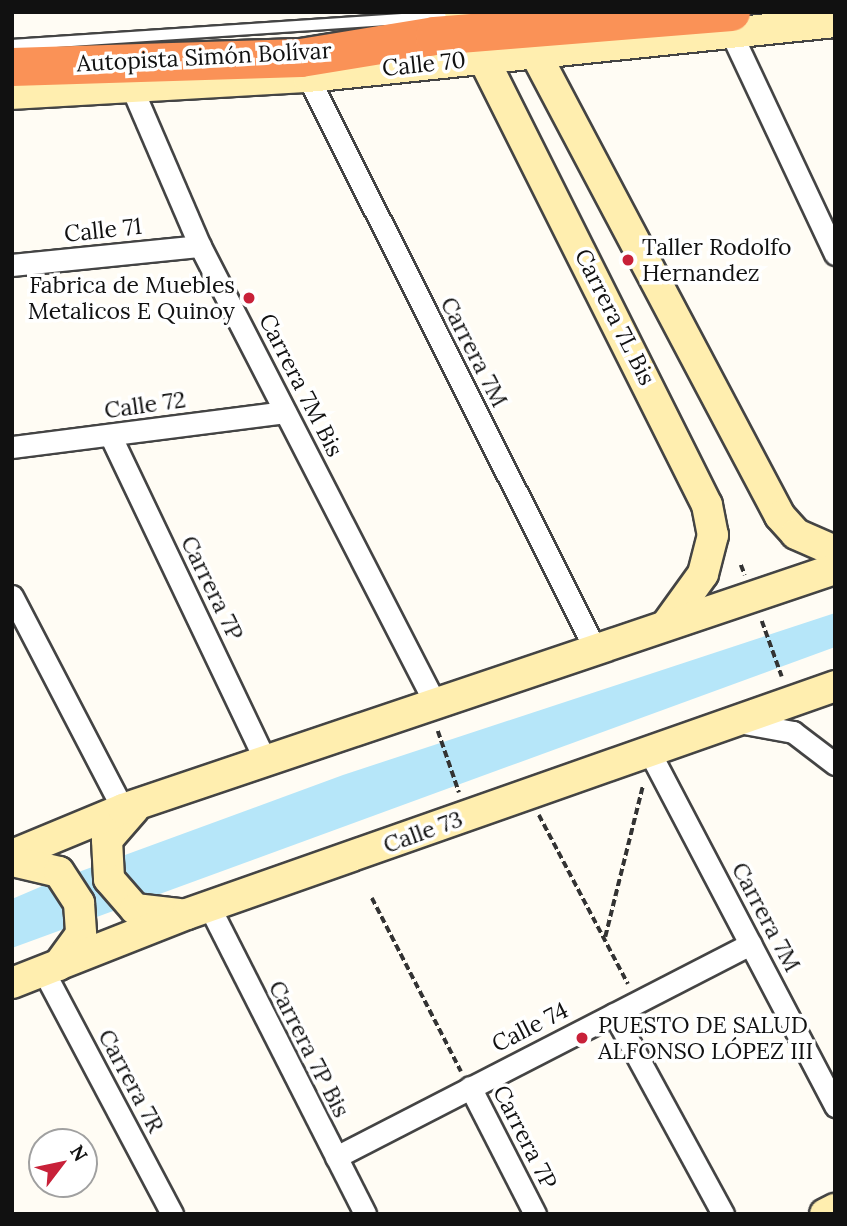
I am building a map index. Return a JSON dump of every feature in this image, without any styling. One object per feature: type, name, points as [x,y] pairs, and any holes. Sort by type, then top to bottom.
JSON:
[{"type":"highway","name":"Autopista Simón Bolívar","points":[[12,67],[128,73],[304,67],[471,26],[523,31],[731,23]]},
{"type":"highway","points":[[128,73],[203,82],[304,67]]},
{"type":"main road","points":[[731,23],[835,22]]},
{"type":"main road","name":"Carrera 7L Bis","points":[[471,26],[708,505],[713,535],[703,573],[667,624]]},
{"type":"main road","points":[[523,31],[780,516],[796,534],[835,551]]},
{"type":"main road","points":[[12,94],[128,73]]},
{"type":"main road","points":[[12,855],[265,760],[436,717],[595,649],[835,569]]},
{"type":"main road","name":"Calle 73","points":[[12,983],[59,961],[199,911],[648,764],[721,725],[835,686]]},
{"type":"main road","points":[[127,812],[104,854],[109,879],[127,904],[151,913],[199,911]]},
{"type":"main road","points":[[12,861],[44,866],[64,877],[79,903],[82,925],[59,961]]},
{"type":"main road","points":[[825,1214],[835,1209]]},
{"type":"street","points":[[731,23],[835,254]]},
{"type":"street","name":"Carrera 7M","points":[[304,67],[595,649]]},
{"type":"street","name":"Carrera 7M Bis","points":[[128,73],[200,246],[436,717]]},
{"type":"street","name":"Calle 71","points":[[12,265],[200,246]]},
{"type":"street","name":"Calle 72","points":[[12,447],[111,437],[285,412]]},
{"type":"street","name":"Carrera 7P","points":[[111,437],[265,760]]},
{"type":"street","points":[[12,596],[127,812]]},
{"type":"street","points":[[721,725],[750,722],[793,732],[835,765]]},
{"type":"street","name":"Carrera 7M","points":[[648,764],[750,944],[835,1106]]},
{"type":"street","name":"Carrera 7P Bis","points":[[199,911],[365,1214]]},
{"type":"street","name":"Calle 74","points":[[335,1157],[750,944]]},
{"type":"street","name":"Carrera 7R","points":[[59,961],[172,1214]]},
{"type":"street","points":[[614,1014],[723,1214]]},
{"type":"street","name":"Carrera 7P","points":[[470,1087],[536,1214]]},
{"type":"lane","points":[[12,45],[471,26]]},
{"type":"path","points":[[764,627],[784,681]]},
{"type":"path","points":[[436,717],[460,794]]},
{"type":"path","points":[[604,939],[648,764]]},
{"type":"path","points":[[538,813],[638,1002]]},
{"type":"path","name":"Carrera 7P","points":[[372,898],[470,1087]]},
{"type":"water","points":[[835,613],[835,647],[12,948],[12,899],[54,881],[343,775]]},
{"type":"place","name":"Taller Rodolfo Hernandez","points":[[628,260]]},
{"type":"place","name":"Fabrica de Muebles Metalicos E Quinoy","points":[[249,298]]},
{"type":"place","name":"PUESTO DE SALUD ALFONSO LÓPEZ III","points":[[582,1038]]}]
